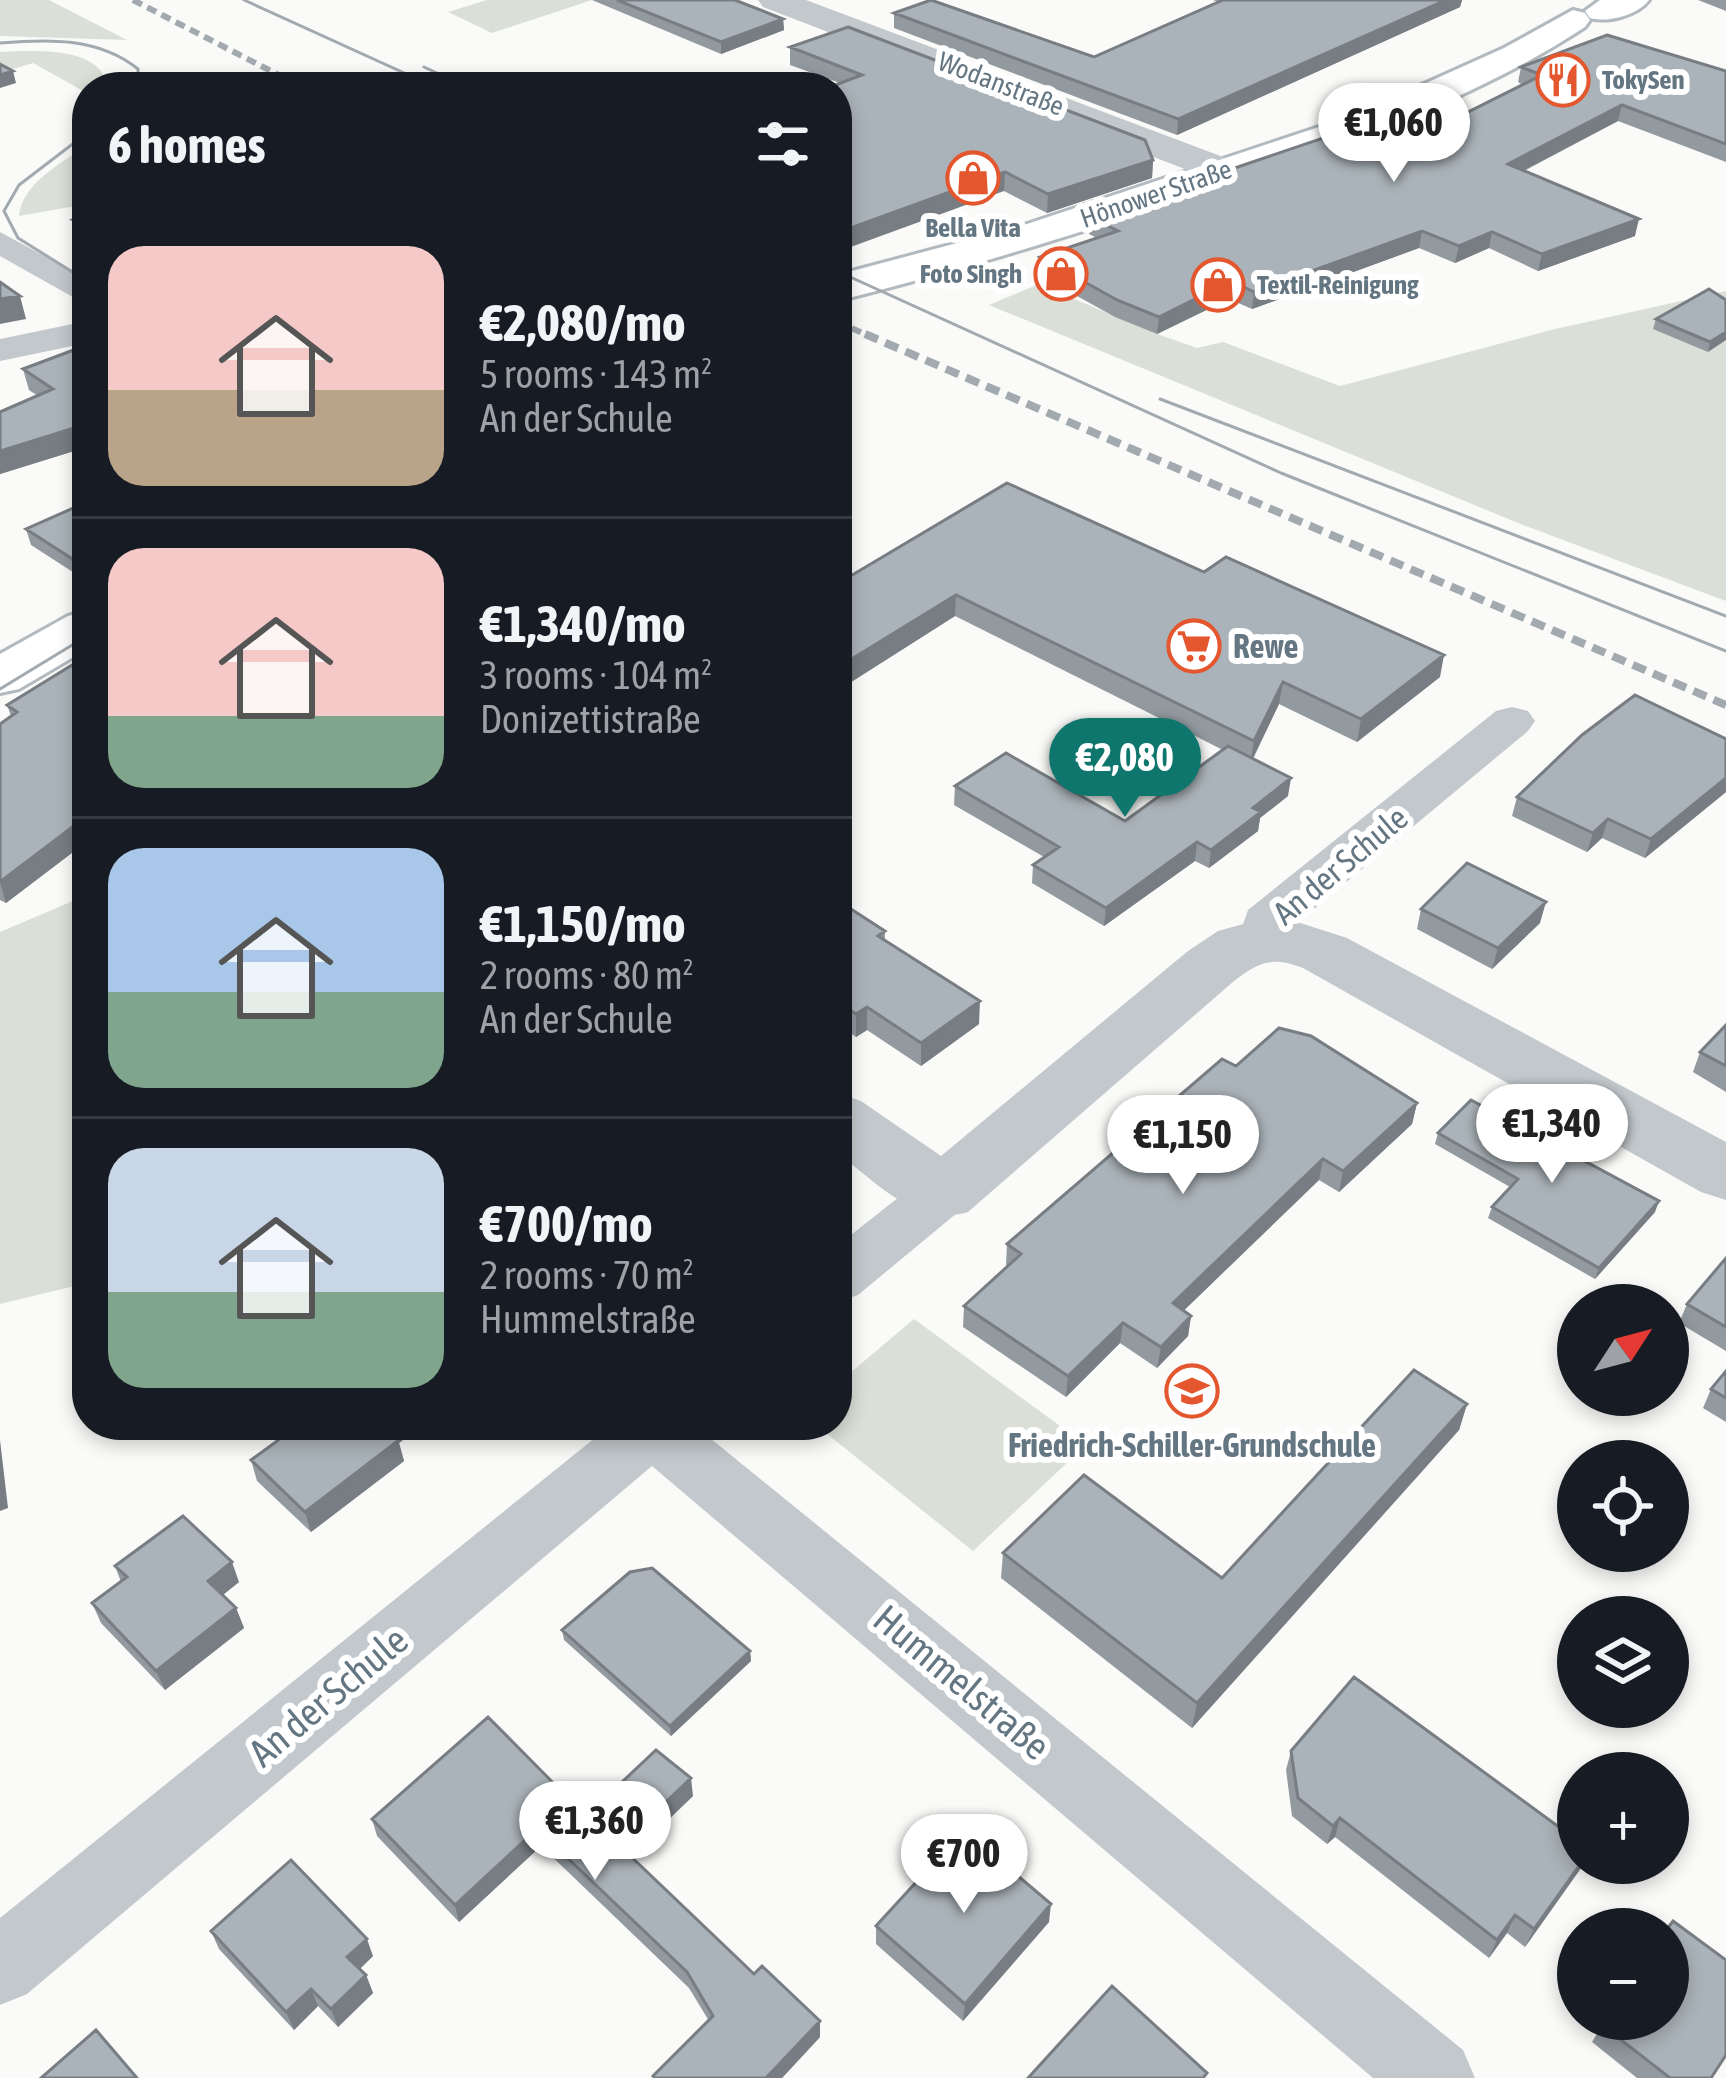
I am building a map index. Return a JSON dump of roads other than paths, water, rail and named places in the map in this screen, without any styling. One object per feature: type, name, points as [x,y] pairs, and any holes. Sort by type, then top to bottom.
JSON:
[{"type":"main road","name":"Hönower Straße","points":[[1467,76],[1492,55],[1522,11],[1602,8]]},
{"type":"main road","name":"Hönower Straße","points":[[852,283],[1036,235],[1368,123],[1517,56],[1602,8]]},
{"type":"main road","points":[[0,677],[72,636]]},
{"type":"street","name":"Wodanstraße","points":[[776,0],[1225,171]]},
{"type":"street","points":[[0,242],[72,285]]},
{"type":"street","points":[[0,350],[72,335]]},
{"type":"street","name":"An der Schule","points":[[852,1268],[1239,944],[1265,936],[1266,922],[1512,721]]},
{"type":"street","points":[[1265,936],[1294,940],[1325,953],[1726,1174]]},
{"type":"street","points":[[852,1129],[943,1193]]},
{"type":"street","name":"An der Schule","points":[[0,1967],[638,1440]]},
{"type":"street","name":"Hummelstraße","points":[[670,1440],[1435,2078]]},
{"type":"tram line","points":[[244,0],[402,72]]},
{"type":"tram line","points":[[0,43],[54,41],[89,46],[123,59],[138,72]]},
{"type":"tram line","points":[[424,67],[435,72]]},
{"type":"tram line","points":[[72,144],[19,185],[4,211],[18,238],[72,272]]},
{"type":"tram line","points":[[852,278],[1281,473],[1726,651]]},
{"type":"tram line","points":[[1160,399],[1726,616]]},
{"type":"tram line","points":[[0,689],[72,645]]},
{"type":"railway","points":[[133,0],[273,72]]},
{"type":"railway","points":[[852,328],[865,334]]},
{"type":"railway","points":[[865,334],[872,337]]},
{"type":"railway","points":[[865,334],[1726,705]]},
{"type":"place","name":"TokySen","points":[[1563,80]]},
{"type":"place","name":"Bella Vita","points":[[973,178]]},
{"type":"place","name":"Foto Singh","points":[[1061,274]]},
{"type":"place","name":"Textil-Reinigung","points":[[1218,285]]},
{"type":"place","name":"Rewe","points":[[1194,646]]},
{"type":"place","name":"Friedrich-Schiller-Grundschule","points":[[1192,1391]]}]
